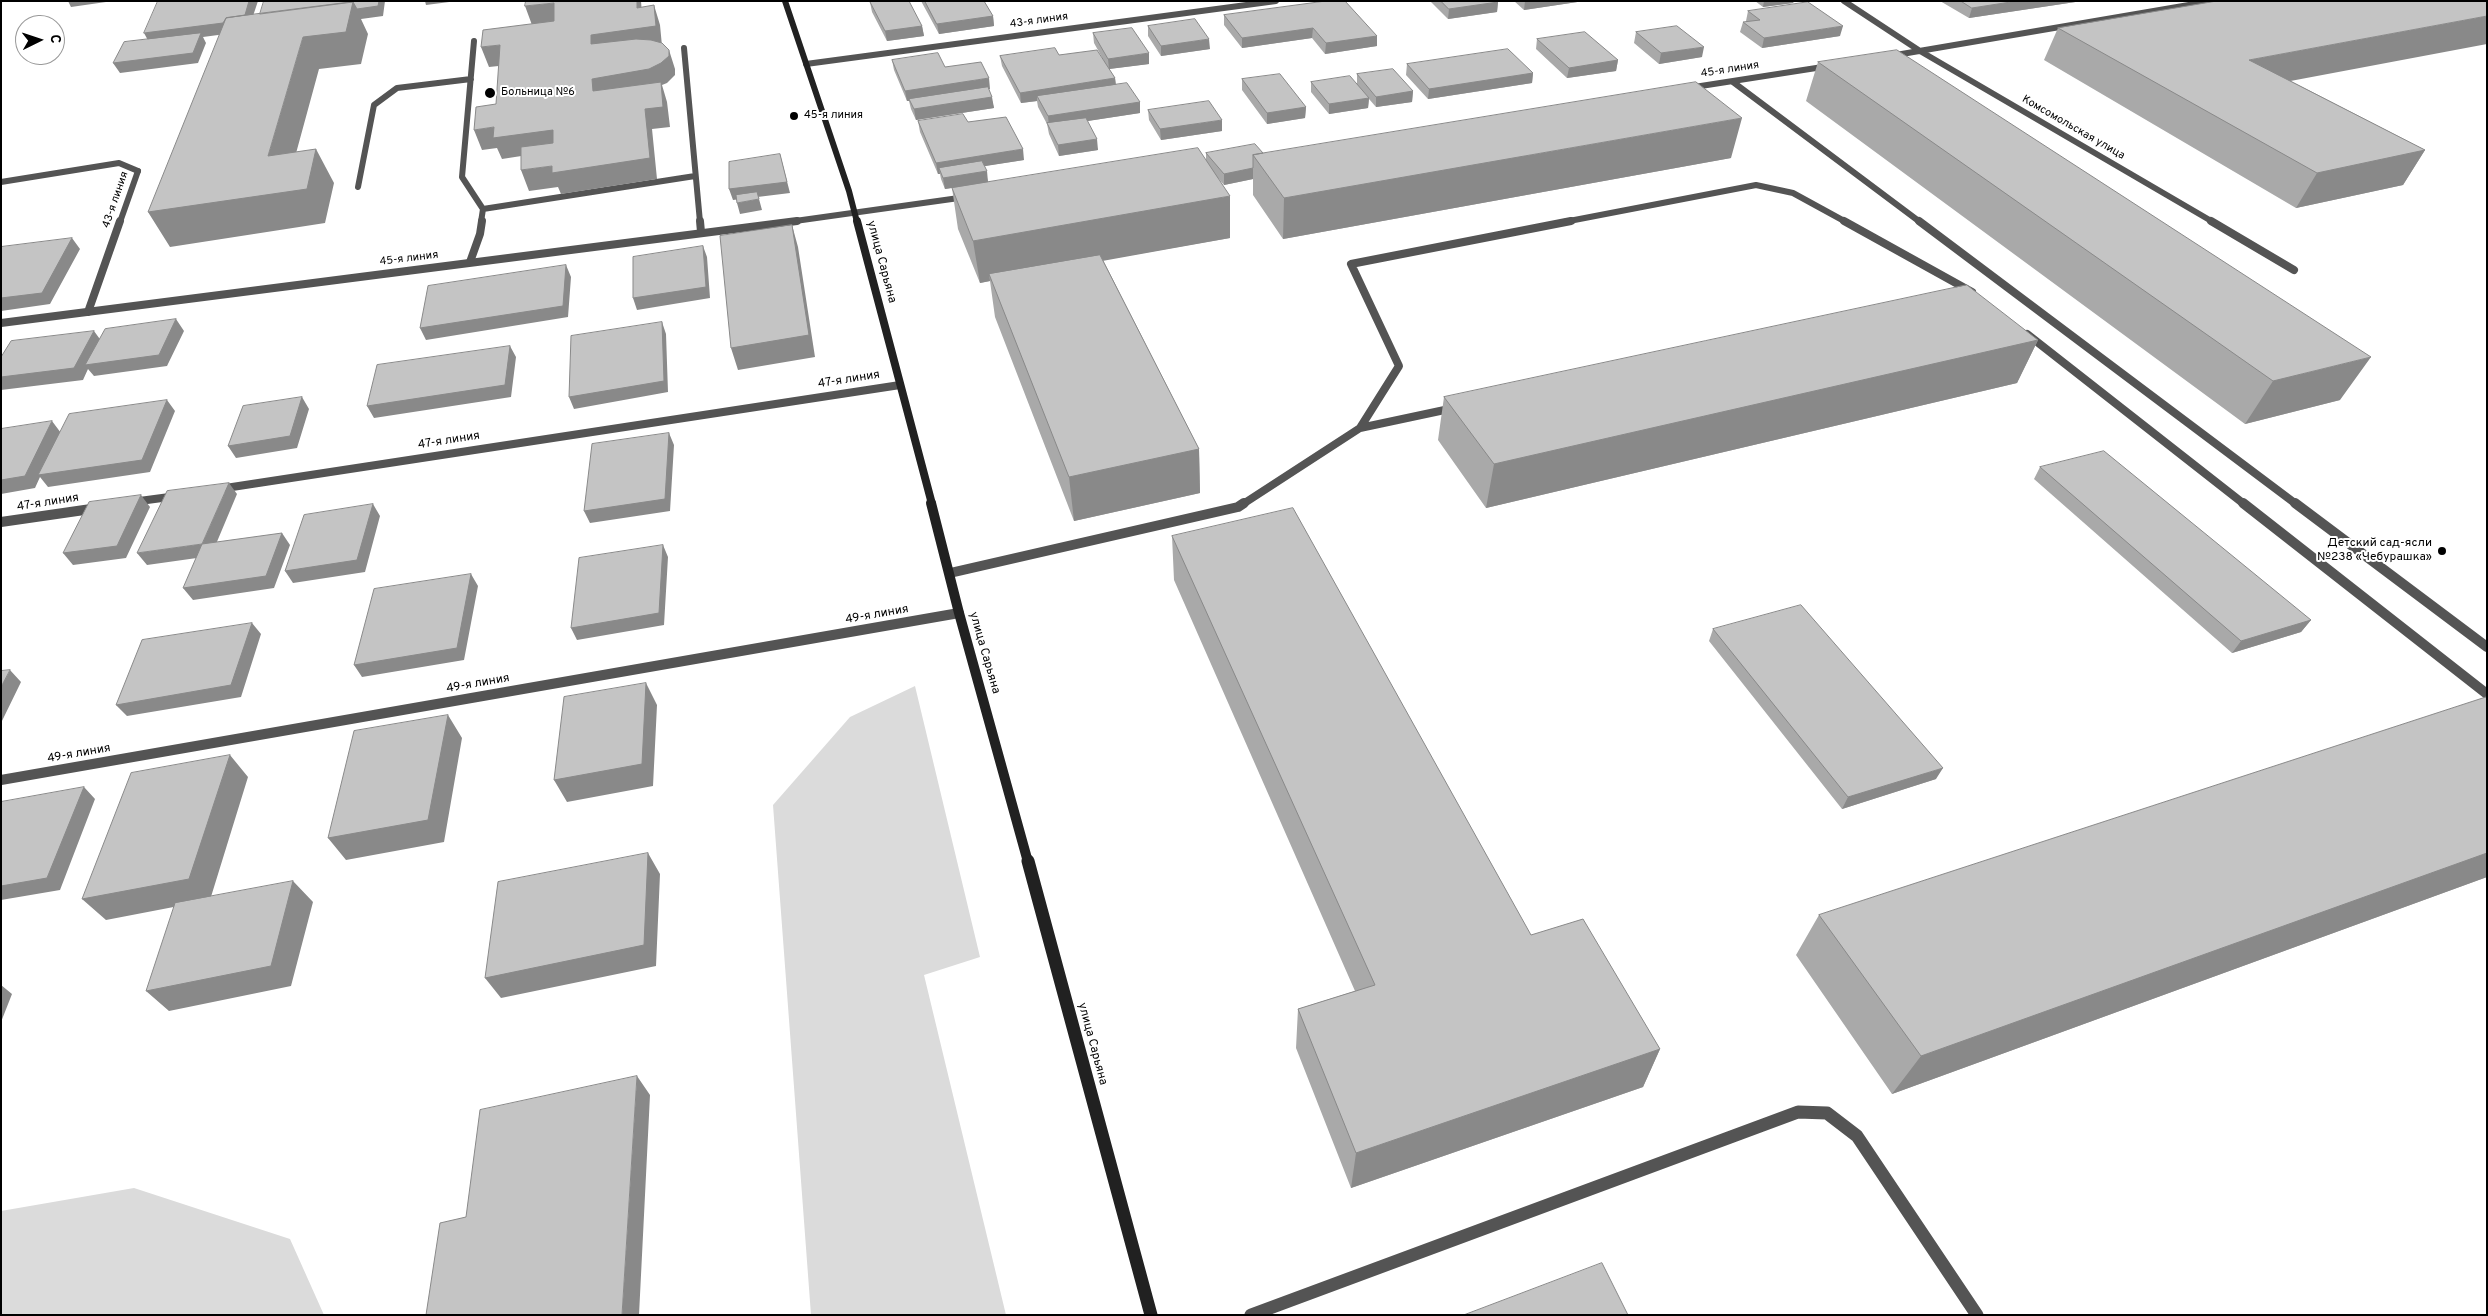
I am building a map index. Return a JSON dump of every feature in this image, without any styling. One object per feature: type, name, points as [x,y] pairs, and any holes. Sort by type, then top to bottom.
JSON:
[{"type":"main road","name":"улица Сарьяна","points":[[785,1],[849,191],[959,613],[1151,1315]]},
{"type":"street","name":"43-я линия","points":[[806,64],[1276,1]]},
{"type":"street","name":"Комсомольская улица","points":[[1844,1],[1920,50],[2294,270]]},
{"type":"street","points":[[1883,57],[2212,1]]},
{"type":"street","points":[[470,262],[480,234],[483,209],[462,177],[474,40]]},
{"type":"street","points":[[684,48],[701,232]]},
{"type":"street","name":"45-я линия","points":[[1684,89],[1836,64]]},
{"type":"street","points":[[358,187],[374,105],[397,88],[471,79]]},
{"type":"street","points":[[1733,82],[2487,648]]},
{"type":"street","name":"43-я линия","points":[[1,182],[119,163],[138,171],[88,312]]},
{"type":"street","points":[[483,209],[695,176]]},
{"type":"street","points":[[1360,428],[1399,366],[1351,264],[1756,185],[1792,193],[1978,296],[1969,298]]},
{"type":"street","name":"45-я линия","points":[[1,323],[701,232],[854,214],[971,196]]},
{"type":"street","points":[[2017,326],[2487,694]]},
{"type":"street","name":"47-я линия","points":[[207,491],[900,385]]},
{"type":"street","points":[[950,573],[1238,508],[1360,428],[1466,405]]},
{"type":"street","points":[[119,504],[188,494]]},
{"type":"street","name":"47-я линия","points":[[1,522],[109,506]]},
{"type":"street","name":"49-я линия","points":[[1,780],[959,613]]},
{"type":"street","points":[[1251,1315],[1798,1112],[1827,1113],[1857,1136],[1977,1315]]},
{"type":"shaded area","points":[[915,686],[980,957],[924,975],[1006,1315],[811,1315],[773,805],[850,717]]},
{"type":"shaded area","points":[[134,1188],[290,1239],[324,1315],[1,1315],[1,1211]]},
{"type":"building","points":[[158,1],[249,1],[245,15],[226,18],[223,23],[144,33]]},
{"type":"building","points":[[264,1],[379,1],[378,6],[357,9],[353,2],[260,14]]},
{"type":"building","points":[[526,1],[637,1],[637,8],[654,5],[656,26],[591,35],[591,44],[636,39],[651,40],[662,43],[669,50],[669,56],[661,63],[649,69],[592,79],[593,91],[661,82],[663,107],[645,109],[650,158],[552,173],[552,166],[521,170],[521,147],[553,143],[553,130],[493,138],[494,127],[474,130],[476,107],[496,104],[500,45],[481,47],[483,30],[554,21],[554,3],[525,6]]},
{"type":"building","points":[[909,1],[922,26],[885,31],[870,2]]},
{"type":"building","points":[[925,1],[984,1],[993,16],[937,24]]},
{"type":"building","points":[[1326,1],[1345,1],[1377,36],[1326,43],[1313,28],[1242,38],[1224,15]]},
{"type":"building","points":[[1441,1],[1497,1],[1498,2],[1449,9]]},
{"type":"building","points":[[1961,1],[2017,1],[1972,8]]},
{"type":"building","points":[[2217,1],[2487,1],[2487,16],[2249,60],[2425,150],[2317,173],[2058,28]]},
{"type":"building","points":[[353,2],[346,32],[303,37],[268,156],[316,149],[307,189],[148,212],[226,18]]},
{"type":"building","points":[[1808,2],[1843,26],[1764,38],[1743,22],[1760,20],[1748,11]]},
{"type":"building","points":[[1195,19],[1209,39],[1161,46],[1148,26]]},
{"type":"building","points":[[1677,26],[1704,47],[1661,53],[1636,32]]},
{"type":"building","points":[[1132,28],[1149,53],[1108,59],[1093,33]]},
{"type":"building","points":[[1585,32],[1618,60],[1569,68],[1537,39]]},
{"type":"building","points":[[201,33],[193,53],[113,63],[124,42]]},
{"type":"building","points":[[1055,48],[1059,55],[1097,50],[1115,78],[1020,93],[1000,56]]},
{"type":"building","points":[[1508,49],[1533,73],[1429,89],[1407,64]]},
{"type":"building","points":[[1897,50],[2371,357],[2273,381],[1818,62]]},
{"type":"building","points":[[938,53],[945,67],[981,62],[989,78],[905,91],[892,60]]},
{"type":"building","points":[[1393,69],[1413,91],[1376,97],[1357,74]]},
{"type":"building","points":[[1280,74],[1306,107],[1267,113],[1242,79]]},
{"type":"building","points":[[1350,76],[1369,98],[1329,104],[1311,82]]},
{"type":"building","points":[[1696,82],[1742,118],[1284,198],[1253,155]]},
{"type":"building","points":[[1127,83],[1140,102],[1048,116],[1037,96]]},
{"type":"building","points":[[988,87],[992,97],[914,109],[909,99]]},
{"type":"building","points":[[1209,101],[1222,120],[1160,129],[1148,110]]},
{"type":"building","points":[[963,114],[968,122],[1006,117],[1023,149],[936,163],[918,121]]},
{"type":"building","points":[[1086,118],[1097,139],[1058,145],[1047,123]]},
{"type":"building","points":[[1255,144],[1263,153],[1253,155],[1253,168],[1224,174],[1206,153]]},
{"type":"building","points":[[1198,148],[1230,196],[973,241],[952,188]]},
{"type":"building","points":[[780,154],[787,182],[729,189],[729,162]]},
{"type":"building","points":[[982,161],[987,171],[943,178],[939,168]]},
{"type":"building","points":[[757,192],[759,199],[737,203],[736,195]]},
{"type":"building","points":[[792,225],[809,335],[731,348],[720,236]]},
{"type":"building","points":[[72,238],[42,293],[1,298],[1,247]]},
{"type":"building","points":[[703,246],[706,287],[633,298],[633,257]]},
{"type":"building","points":[[1100,255],[1199,449],[1069,477],[989,274]]},
{"type":"building","points":[[566,265],[563,306],[420,328],[428,286]]},
{"type":"building","points":[[1967,285],[2038,340],[1494,464],[1444,397]]},
{"type":"building","points":[[176,319],[159,355],[85,365],[105,329]]},
{"type":"building","points":[[662,322],[664,381],[569,397],[571,336]]},
{"type":"building","points":[[94,331],[74,368],[1,377],[1,357],[11,341]]},
{"type":"building","points":[[510,346],[505,385],[367,406],[377,365]]},
{"type":"building","points":[[302,397],[290,436],[228,446],[243,406]]},
{"type":"building","points":[[167,400],[142,460],[38,475],[69,414]]},
{"type":"building","points":[[52,421],[25,476],[1,480],[1,429]]},
{"type":"building","points":[[669,433],[665,499],[584,511],[592,444]]},
{"type":"building","points":[[2104,451],[2311,620],[2241,641],[2040,467]]},
{"type":"building","points":[[229,483],[202,544],[137,553],[167,491]]},
{"type":"building","points":[[141,495],[117,546],[63,553],[89,502]]},
{"type":"building","points":[[373,504],[357,560],[285,571],[304,515]]},
{"type":"building","points":[[1293,508],[1531,935],[1583,919],[1660,1049],[1356,1153],[1298,1009],[1375,985],[1172,536]]},
{"type":"building","points":[[282,533],[266,576],[183,588],[202,544]]},
{"type":"building","points":[[663,545],[659,613],[571,628],[579,558]]},
{"type":"building","points":[[471,574],[457,648],[354,665],[374,589]]},
{"type":"building","points":[[1801,605],[1943,768],[1848,797],[1713,629]]},
{"type":"building","points":[[252,623],[231,685],[116,705],[142,640]]},
{"type":"building","points":[[10,670],[1,687],[1,671]]},
{"type":"building","points":[[646,683],[642,764],[554,780],[564,697]]},
{"type":"building","points":[[2487,697],[2487,853],[1921,1056],[1819,915]]},
{"type":"building","points":[[448,715],[428,820],[328,838],[354,731]]},
{"type":"building","points":[[230,755],[189,879],[82,899],[131,773]]},
{"type":"building","points":[[84,787],[47,878],[1,886],[1,802]]},
{"type":"building","points":[[648,853],[644,945],[485,978],[498,882]]},
{"type":"building","points":[[293,881],[271,966],[146,991],[175,903]]},
{"type":"building","points":[[637,1076],[622,1315],[426,1315],[440,1223],[466,1217],[480,1110]]},
{"type":"building","points":[[1602,1263],[1628,1315],[1464,1315]]},
{"type":"place","name":"Больница №6","points":[[490,93]]},
{"type":"place","name":"45-я линия","points":[[794,116]]},
{"type":"place","name":"Детский сад-ясли №238 «Чебурашка»","points":[[2442,551]]}]
